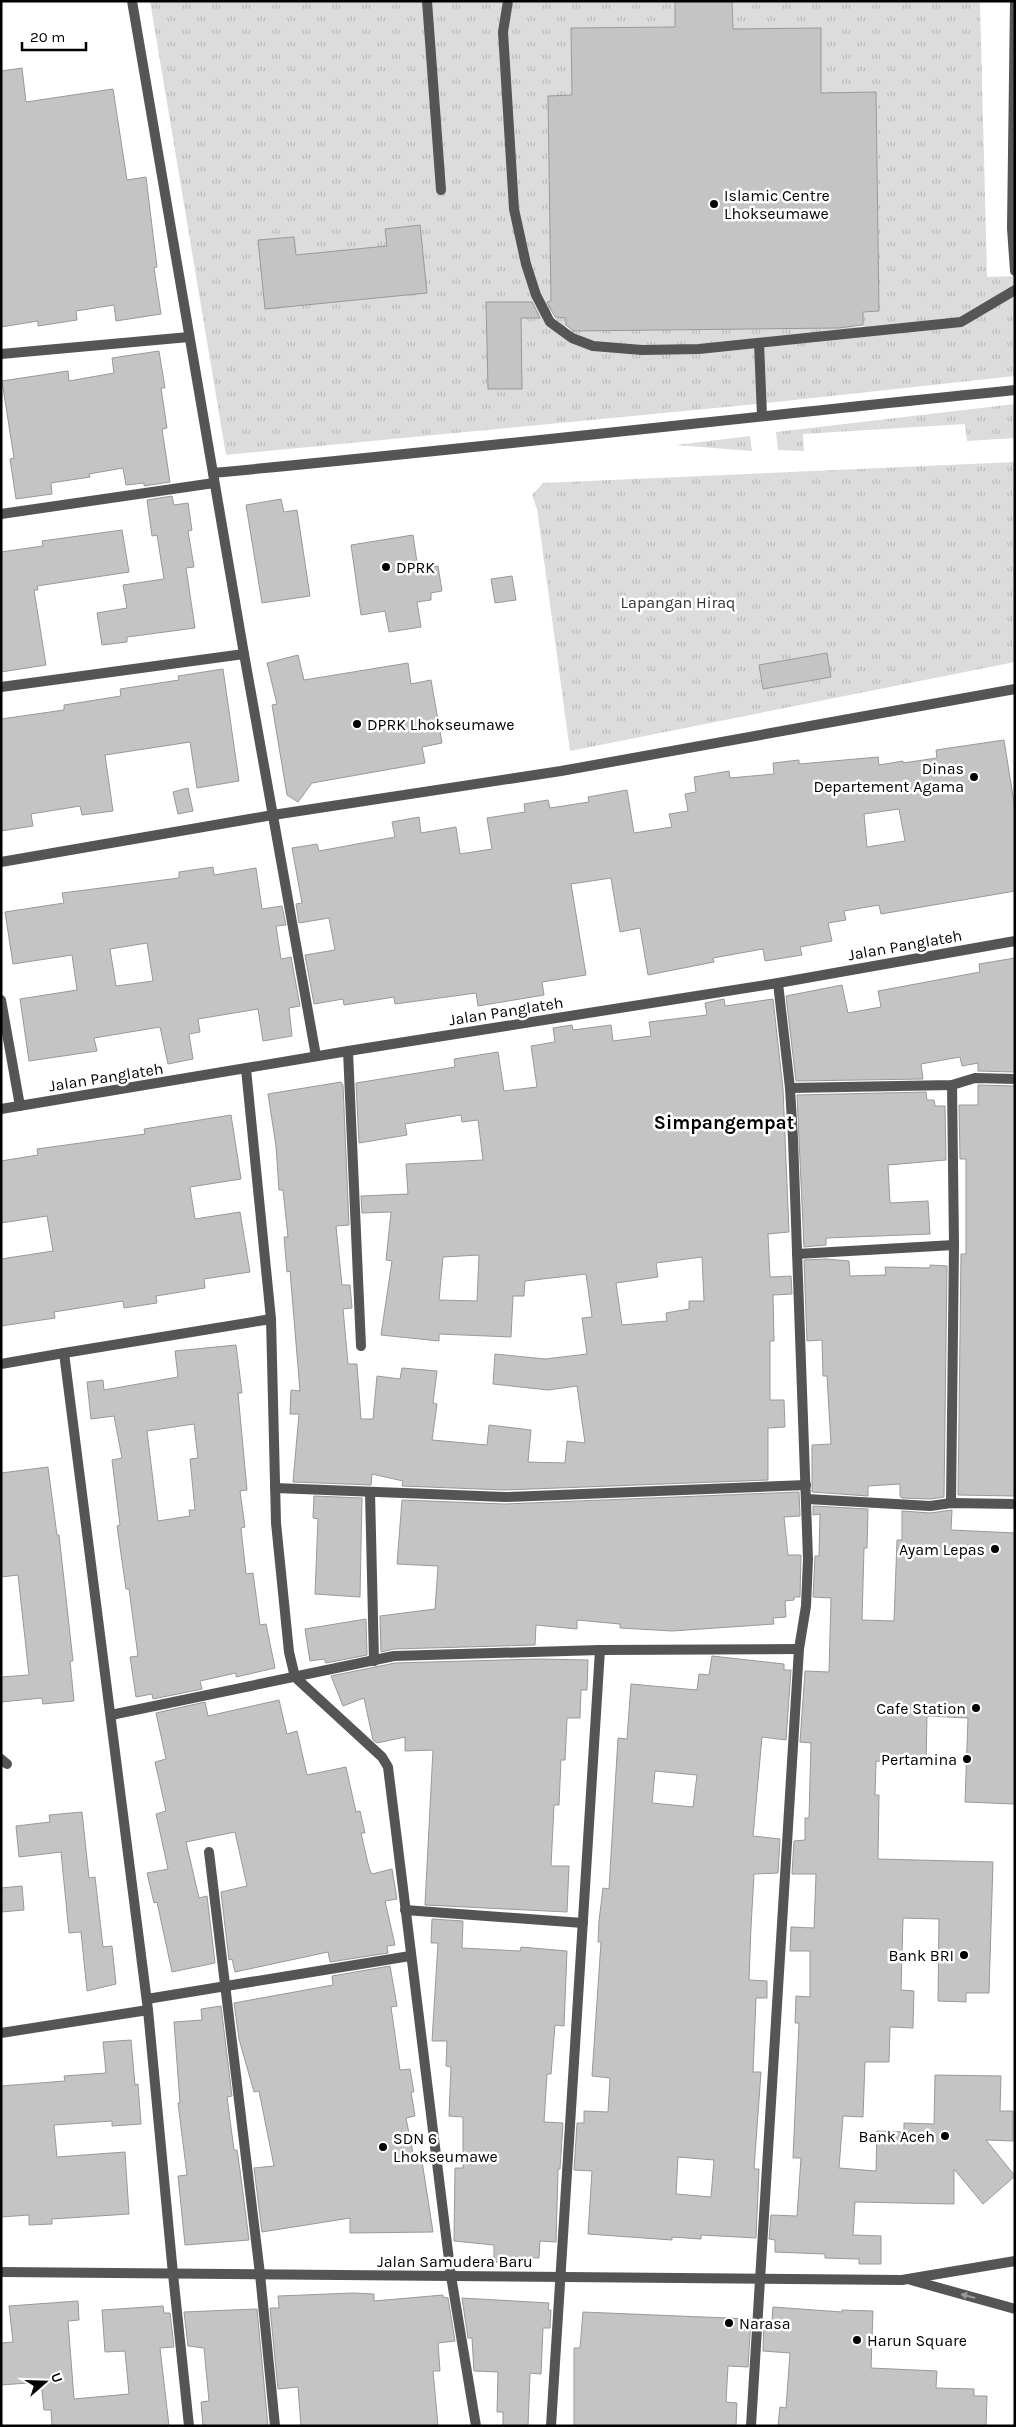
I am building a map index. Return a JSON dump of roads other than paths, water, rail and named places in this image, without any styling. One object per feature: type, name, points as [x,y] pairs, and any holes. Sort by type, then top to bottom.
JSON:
[{"type":"street","points":[[132,1],[272,815],[316,1056]]},
{"type":"street","points":[[427,1],[441,190]]},
{"type":"street","points":[[508,1],[502,32],[514,208],[526,264],[536,295],[550,322],[572,338],[593,346],[642,350],[699,349],[961,322],[1015,290]]},
{"type":"street","points":[[1014,1],[1012,228],[1015,271]]},
{"type":"street","points":[[1,354],[190,337]]},
{"type":"street","points":[[759,343],[762,416]]},
{"type":"street","points":[[1,514],[214,478],[762,416],[1015,390]]},
{"type":"street","points":[[1,687],[244,654]]},
{"type":"street","points":[[1,862],[272,815],[561,771],[1015,689]]},
{"type":"street","name":"Jalan Panglateh","points":[[1,1109],[316,1056],[778,983],[1015,941]]},
{"type":"street","points":[[751,2426],[798,1648],[807,1587],[807,1499],[790,1088],[778,983]]},
{"type":"street","points":[[1,1000],[20,1106]]},
{"type":"street","points":[[348,1051],[361,1346]]},
{"type":"street","points":[[246,1068],[271,1319],[276,1523],[289,1652],[295,1677],[382,1757],[388,1767],[451,2276],[476,2426]]},
{"type":"street","points":[[790,1088],[952,1085],[975,1078],[1015,1079]]},
{"type":"street","points":[[951,1503],[954,1245],[952,1085]]},
{"type":"street","points":[[797,1254],[954,1245]]},
{"type":"street","points":[[1,1364],[271,1319]]},
{"type":"street","points":[[64,1352],[147,1998],[189,2426]]},
{"type":"street","points":[[275,1488],[505,1497],[806,1486]]},
{"type":"street","points":[[370,1492],[374,1661]]},
{"type":"street","points":[[807,1499],[930,1506],[951,1503],[1015,1504]]},
{"type":"street","points":[[110,1715],[394,1656],[600,1650],[798,1648]]},
{"type":"street","points":[[552,2426],[600,1650]]},
{"type":"street","points":[[210,1852],[260,2274],[274,2426]]},
{"type":"street","points":[[405,1910],[583,1923]]},
{"type":"street","points":[[147,1998],[410,1956]]},
{"type":"street","points":[[1,2033],[148,2010]]},
{"type":"street","name":"Jalan Samudera Baru","points":[[1,2272],[908,2279],[1015,2261]]},
{"type":"street","name":"Jalan Samudera Baru","points":[[908,2279],[1015,2309]]},
{"type":"place","name":"Islamic Centre Lhokseumawe","points":[[714,204]]},
{"type":"place","name":"DPRK","points":[[386,567]]},
{"type":"place","name":"DPRK Lhokseumawe","points":[[357,724]]},
{"type":"place","name":"Dinas Departement Agama","points":[[974,777]]},
{"type":"place","name":"Ayam Lepas","points":[[995,1549]]},
{"type":"place","name":"Cafe Station","points":[[976,1708]]},
{"type":"place","name":"Pertamina","points":[[967,1759]]},
{"type":"place","name":"Bank BRI","points":[[964,1955]]},
{"type":"place","name":"Bank Aceh","points":[[945,2136]]},
{"type":"place","name":"SDN 6 Lhokseumawe","points":[[383,2147]]},
{"type":"place","name":"Narasa","points":[[729,2323]]},
{"type":"place","name":"Harun Square","points":[[857,2340]]},
{"type":"district","name":"Simpangempat","points":[[724,1123]]},
{"type":"park label","name":"Lapangan Hiraq","points":[[678,602]]}]
